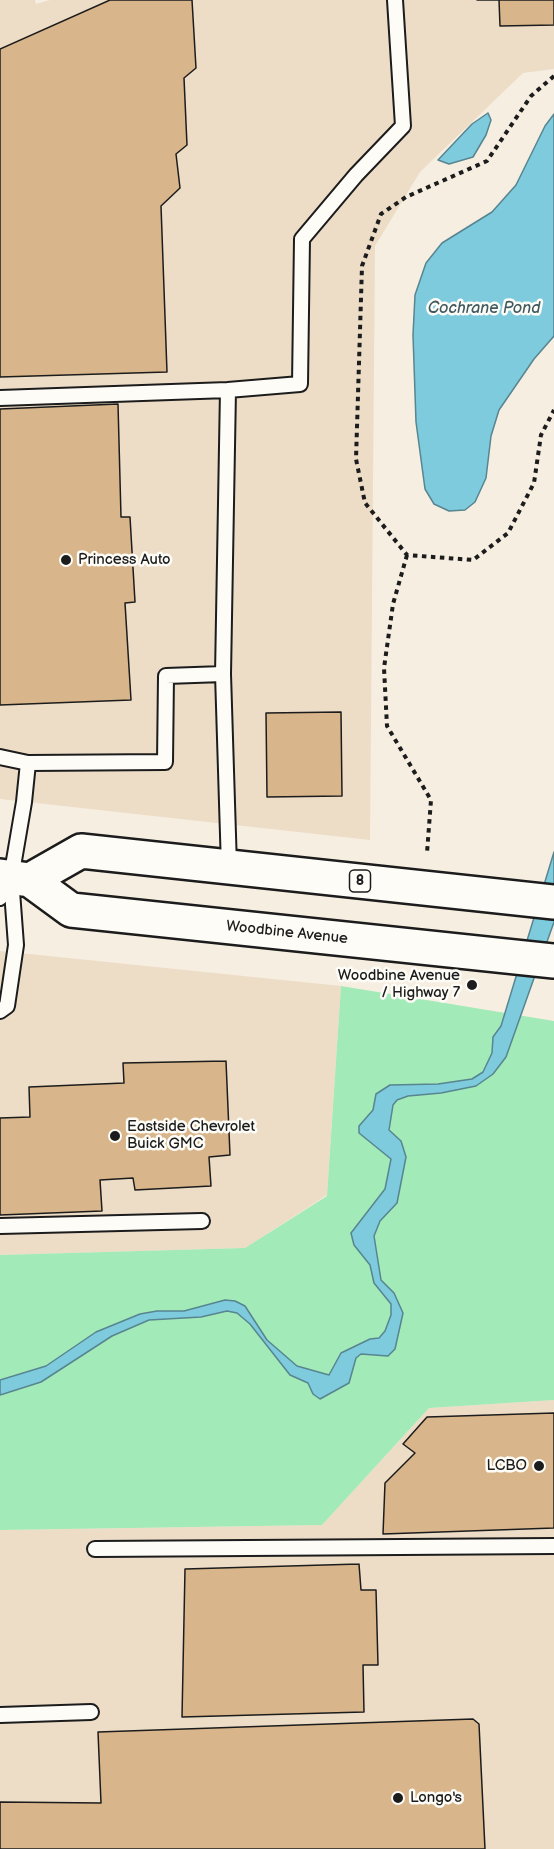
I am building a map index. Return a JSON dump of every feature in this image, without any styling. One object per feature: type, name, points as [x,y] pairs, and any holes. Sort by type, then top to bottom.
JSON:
[{"type":"main road","name":"8","points":[[10,883],[81,851],[554,902]]},
{"type":"main road","name":"Woodbine Avenue","points":[[10,883],[71,910],[554,961]]},
{"type":"lane","points":[[0,398],[228,390],[300,384],[302,239],[356,175],[403,126],[395,0]]},
{"type":"lane","points":[[228,390],[223,674],[229,867]]},
{"type":"lane","points":[[0,756],[28,763],[165,762],[166,676],[223,674]]},
{"type":"lane","points":[[0,1011],[7,1006],[16,945],[10,883],[24,802],[28,763]]},
{"type":"lane","points":[[0,1226],[202,1221]]},
{"type":"lane","points":[[95,1549],[554,1546]]},
{"type":"lane","points":[[0,1715],[91,1712]]},
{"type":"path","points":[[554,76],[531,96],[487,161],[406,197],[381,214],[362,266],[356,459],[365,503],[407,555],[473,560],[508,533],[534,483],[541,435],[554,410]]},
{"type":"path","points":[[407,555],[393,604],[384,668],[387,726],[431,800],[427,853]]},
{"type":"shaded area","points":[[0,0],[35,0],[36,4],[50,0],[554,0],[554,69],[523,73],[420,172],[375,246],[370,840],[0,799]]},
{"type":"shaded area","points":[[0,951],[341,986],[327,1195],[245,1248],[0,1255]]},
{"type":"shaded area","points":[[554,1400],[554,1849],[0,1849],[0,1530],[322,1525],[429,1408]]},
{"type":"green space","points":[[341,986],[554,1021],[554,1400],[429,1408],[322,1525],[0,1530],[0,1255],[245,1248],[327,1196]]},
{"type":"water","points":[[488,113],[491,120],[486,135],[473,157],[449,164],[438,160],[472,124]]},
{"type":"water","name":"Cochrane Pond","points":[[554,114],[554,336],[534,359],[499,410],[491,436],[486,478],[475,502],[465,510],[449,511],[434,504],[425,489],[416,422],[413,335],[415,295],[426,263],[442,243],[492,212],[516,185],[545,126]]},
{"type":"water","points":[[554,852],[554,922],[506,1057],[493,1074],[476,1086],[441,1093],[408,1096],[397,1100],[393,1105],[389,1130],[401,1141],[406,1157],[397,1203],[380,1221],[374,1236],[381,1280],[394,1293],[403,1313],[395,1349],[388,1356],[361,1354],[356,1358],[349,1383],[320,1399],[313,1394],[308,1383],[290,1375],[250,1324],[237,1313],[227,1311],[201,1317],[149,1320],[112,1336],[41,1382],[0,1395],[0,1380],[46,1366],[96,1332],[140,1314],[157,1311],[184,1311],[225,1300],[235,1301],[245,1306],[267,1340],[297,1366],[329,1375],[341,1353],[370,1339],[379,1338],[385,1331],[391,1315],[391,1304],[374,1283],[370,1265],[354,1245],[351,1233],[385,1189],[391,1159],[359,1133],[359,1126],[373,1110],[376,1094],[390,1085],[438,1084],[472,1079],[483,1072],[492,1053],[493,1037],[501,1026]]},
{"type":"building","points":[[110,0],[192,0],[196,68],[184,78],[187,145],[176,154],[180,188],[161,206],[167,372],[0,377],[0,49]]},
{"type":"building","points":[[499,0],[554,0],[554,25],[500,26]]},
{"type":"building","name":"Princess Auto","points":[[118,404],[121,517],[130,517],[135,602],[125,603],[131,700],[0,705],[0,409]]},
{"type":"building","points":[[341,712],[342,796],[267,797],[266,713]]},
{"type":"building","name":"Eastside Chevrolet Buick GMC","points":[[226,1061],[230,1155],[209,1157],[211,1186],[135,1190],[133,1178],[100,1180],[102,1211],[0,1215],[0,1118],[30,1117],[29,1087],[124,1083],[123,1063]]},
{"type":"building","points":[[554,1413],[554,1528],[383,1534],[385,1483],[415,1453],[403,1444],[427,1417]]},
{"type":"building","points":[[359,1564],[361,1590],[376,1590],[378,1665],[363,1665],[364,1712],[182,1717],[185,1569]]},
{"type":"building","points":[[473,1719],[479,1724],[485,1849],[0,1849],[0,1802],[101,1803],[98,1732]]},
{"type":"place","name":"Princess Auto","points":[[66,560]]},
{"type":"place","name":"Woodbine Avenue / Highway 7","points":[[472,985]]},
{"type":"place","name":"Eastside Chevrolet Buick GMC","points":[[115,1136]]},
{"type":"place","name":"LCBO","points":[[539,1466]]},
{"type":"place","name":"Longo's","points":[[398,1798]]}]
